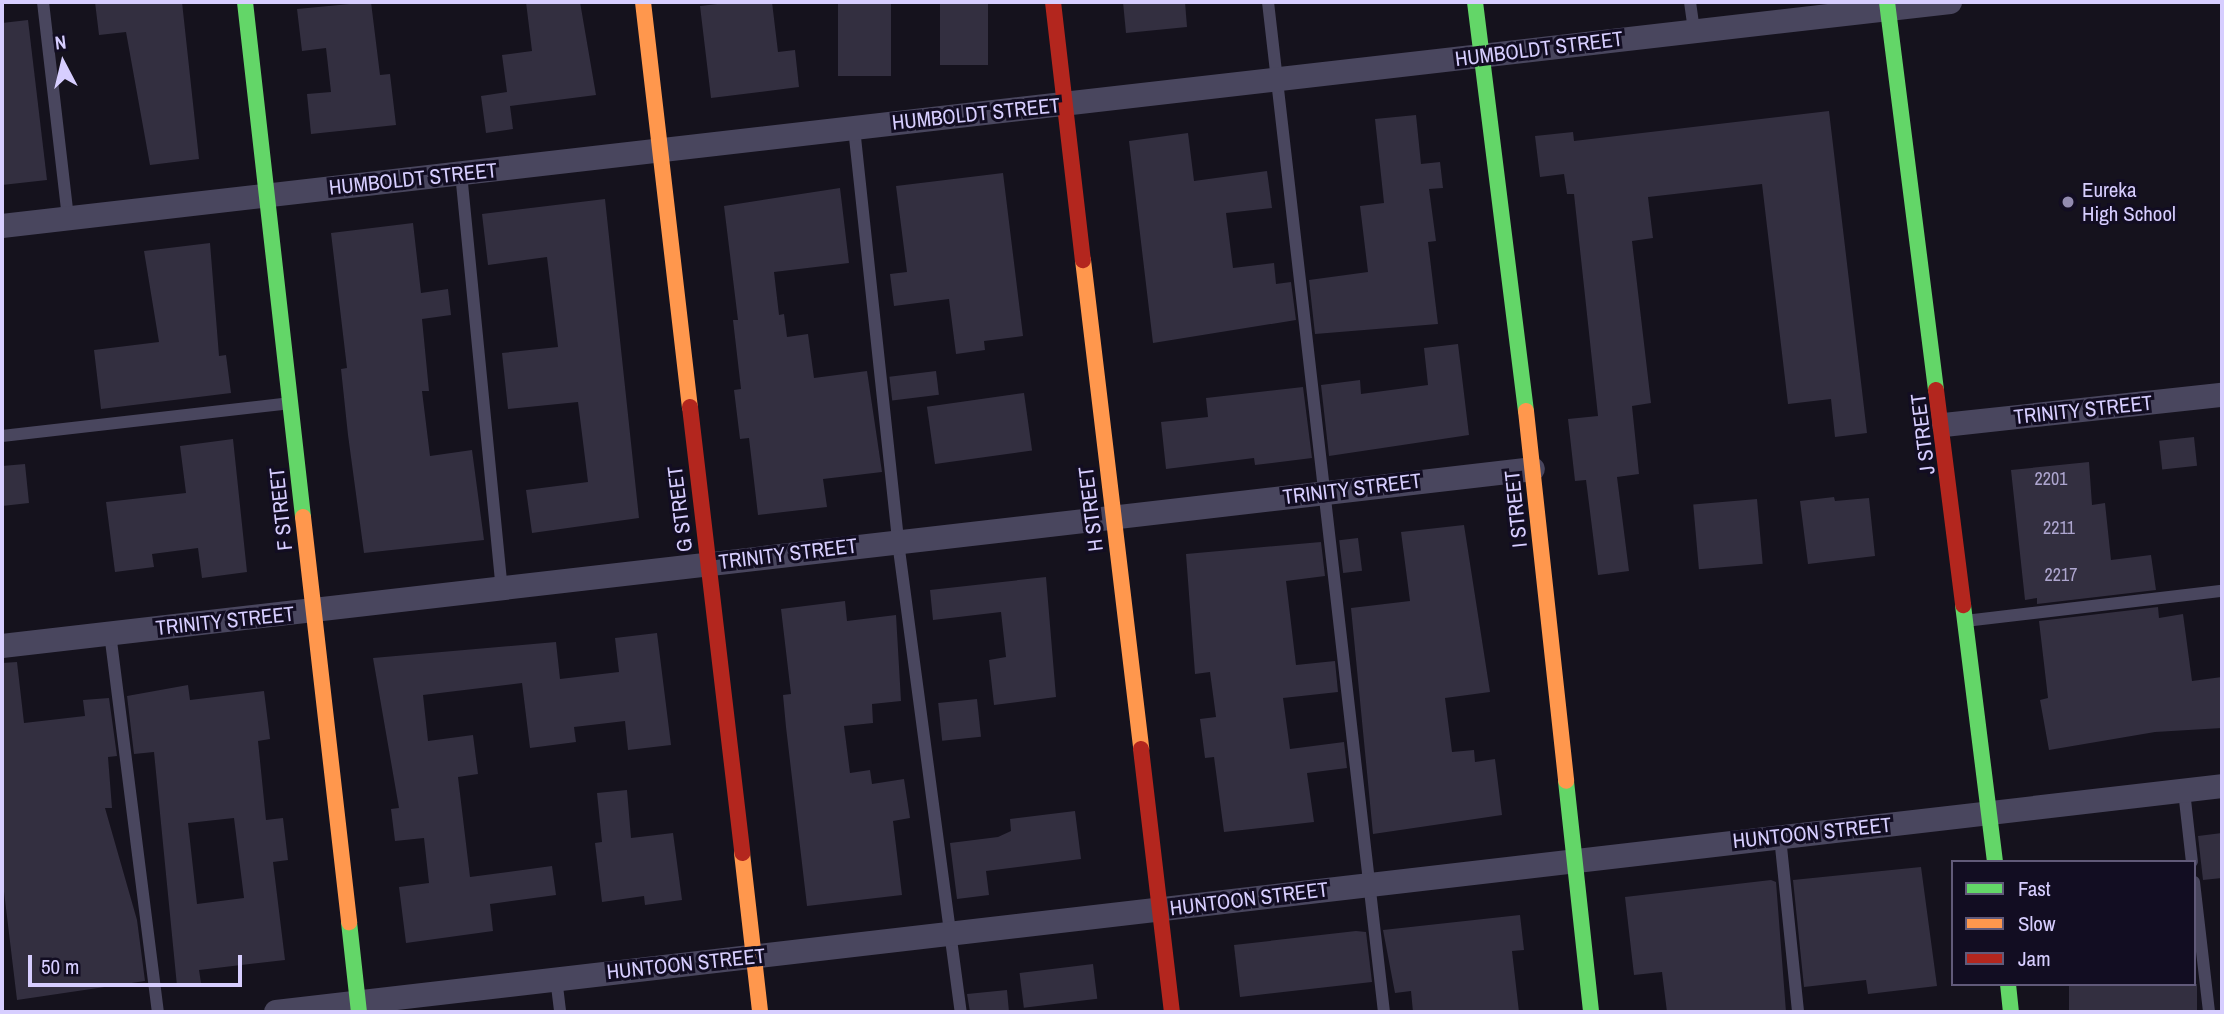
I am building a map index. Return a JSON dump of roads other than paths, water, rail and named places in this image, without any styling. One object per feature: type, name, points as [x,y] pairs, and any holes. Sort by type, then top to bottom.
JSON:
[{"type":"street","name":"F STREET","points":[[245,2],[359,1007]]},
{"type":"street","name":"G STREET","points":[[643,2],[760,1012]]},
{"type":"street","name":"H STREET","points":[[1053,2],[1172,1012]]},
{"type":"street","name":"I STREET","points":[[1475,2],[1533,468],[1571,860],[1591,1012]]},
{"type":"street","name":"HUMBOLDT STREET","points":[[2,226],[1482,56],[1888,6],[1950,2]]},
{"type":"street","name":"J STREET","points":[[1888,6],[1944,425],[1995,860]]},
{"type":"street","name":"TRINITY STREET","points":[[1944,425],[2222,395]]},
{"type":"street","name":"TRINITY STREET","points":[[2,646],[314,612],[502,587],[1533,468]]},
{"type":"street","name":"HUNTOON STREET","points":[[276,1012],[359,1007],[556,978],[2222,786]]},
{"type":"street","points":[[2008,986],[2011,1012]]},
{"type":"lane","points":[[43,2],[68,218]]},
{"type":"lane","points":[[1268,2],[1321,492],[1384,1012]]},
{"type":"lane","points":[[1690,2],[1694,31]]},
{"type":"lane","points":[[854,128],[898,542],[961,1012]]},
{"type":"lane","points":[[461,173],[502,587]]},
{"type":"lane","points":[[2,436],[291,403]]},
{"type":"lane","points":[[1965,621],[2222,591]]},
{"type":"lane","points":[[110,633],[158,1012]]},
{"type":"lane","points":[[2184,791],[2192,860]]},
{"type":"lane","points":[[1780,837],[1798,1012]]},
{"type":"lane","points":[[2196,899],[2209,1012]]},
{"type":"lane","points":[[556,978],[560,1012]]},
{"type":"place","name":"Eureka High School","points":[[2068,202]]}]
